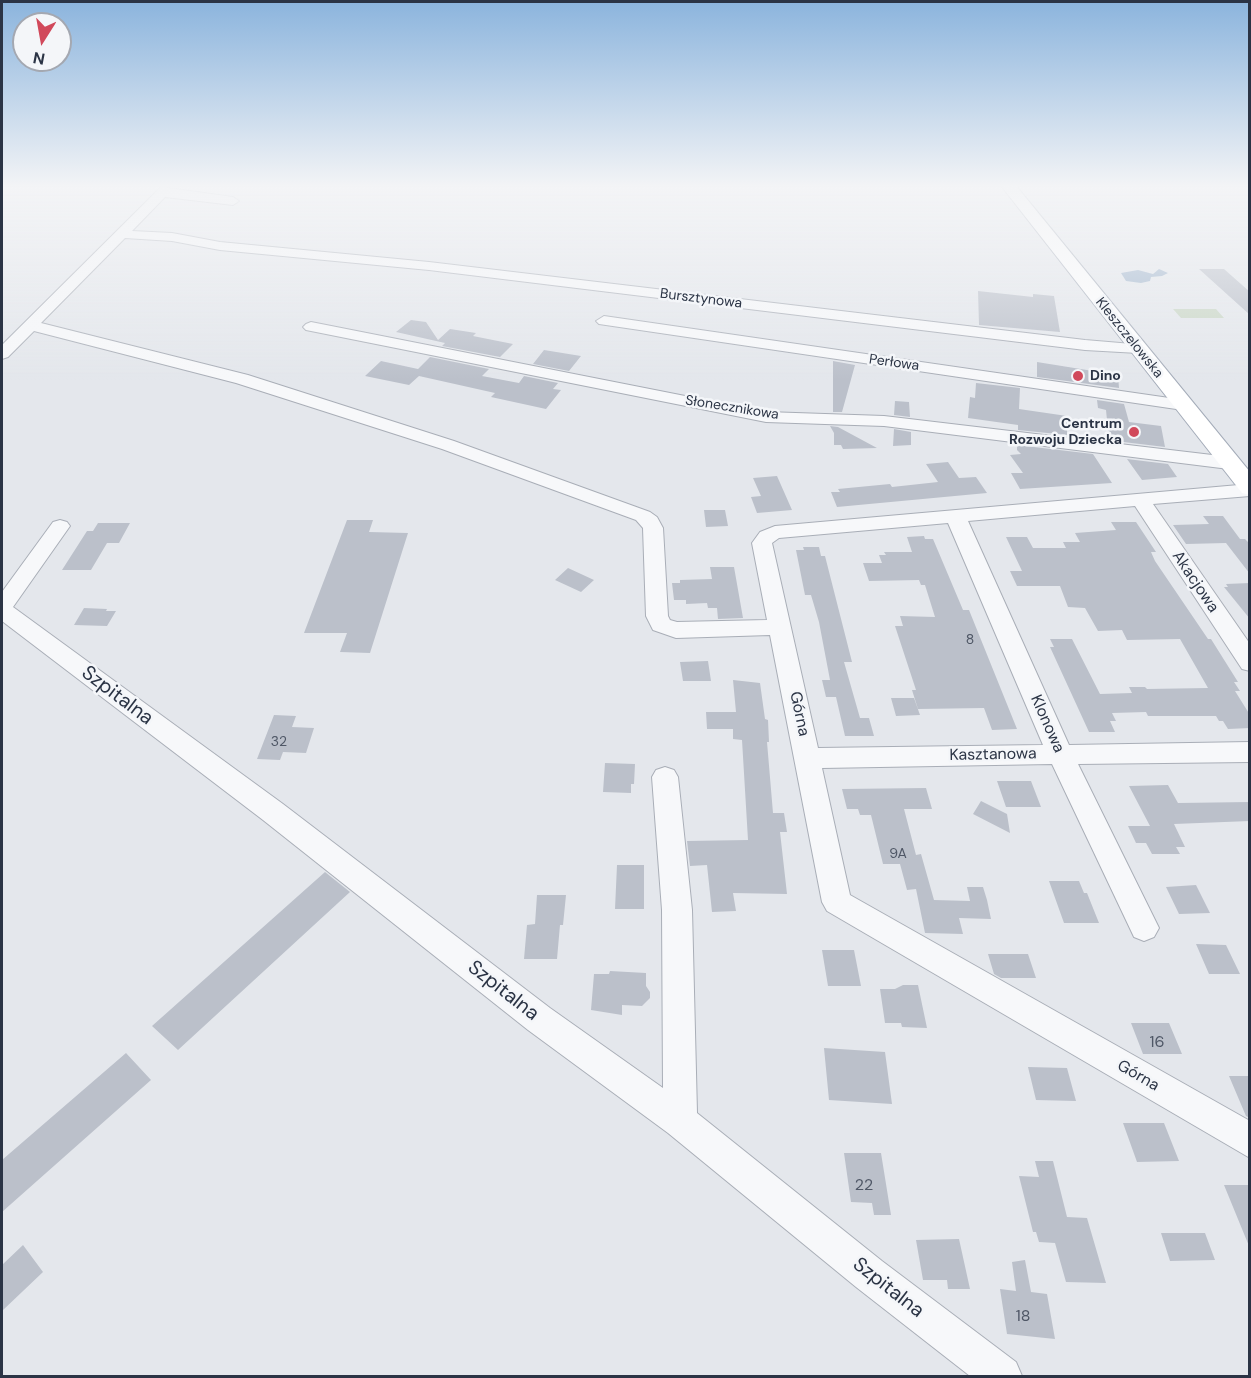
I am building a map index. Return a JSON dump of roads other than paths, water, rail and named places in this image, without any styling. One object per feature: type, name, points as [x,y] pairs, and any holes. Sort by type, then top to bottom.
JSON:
[{"type":"main road","name":"Kleszczelowska","points":[[1061,251],[1250,489]]},
{"type":"street","points":[[2,354],[105,251]]},
{"type":"street","name":"Bursztynowa","points":[[273,251],[451,269],[1085,345],[1138,348]]},
{"type":"street","name":"Perłowa","points":[[604,321],[1183,405]]},
{"type":"street","points":[[30,325],[242,380],[447,445],[643,516],[650,521],[653,528],[657,616],[661,625],[676,630],[780,627]]},
{"type":"street","name":"Słonecznikowa","points":[[311,327],[766,417],[884,421],[1230,463]]},
{"type":"street","name":"Górna","points":[[1250,489],[1141,501],[775,532],[767,536],[762,543],[837,902],[1250,1140]]},
{"type":"street","name":"Akacjowa","points":[[1141,501],[1250,663]]},
{"type":"street","name":"Klonowa","points":[[956,517],[1060,754],[1144,928]]},
{"type":"street","points":[[2,609],[60,526]]},
{"type":"street","name":"Szpitalna","points":[[2,609],[273,812],[539,1019],[680,1121],[869,1274],[1002,1377]]},
{"type":"street","name":"Kasztanowa","points":[[808,758],[1250,752]]},
{"type":"street","points":[[665,777],[677,910],[680,1121]]},
{"type":"water","points":[[1159,269],[1168,273],[1151,277],[1150,281],[1141,283],[1126,281],[1121,273],[1138,270],[1153,274]]},
{"type":"place","name":"Dino","points":[[1078,376]]},
{"type":"place","name":"Centrum Rozwoju Dziecka","points":[[1134,432]]}]
